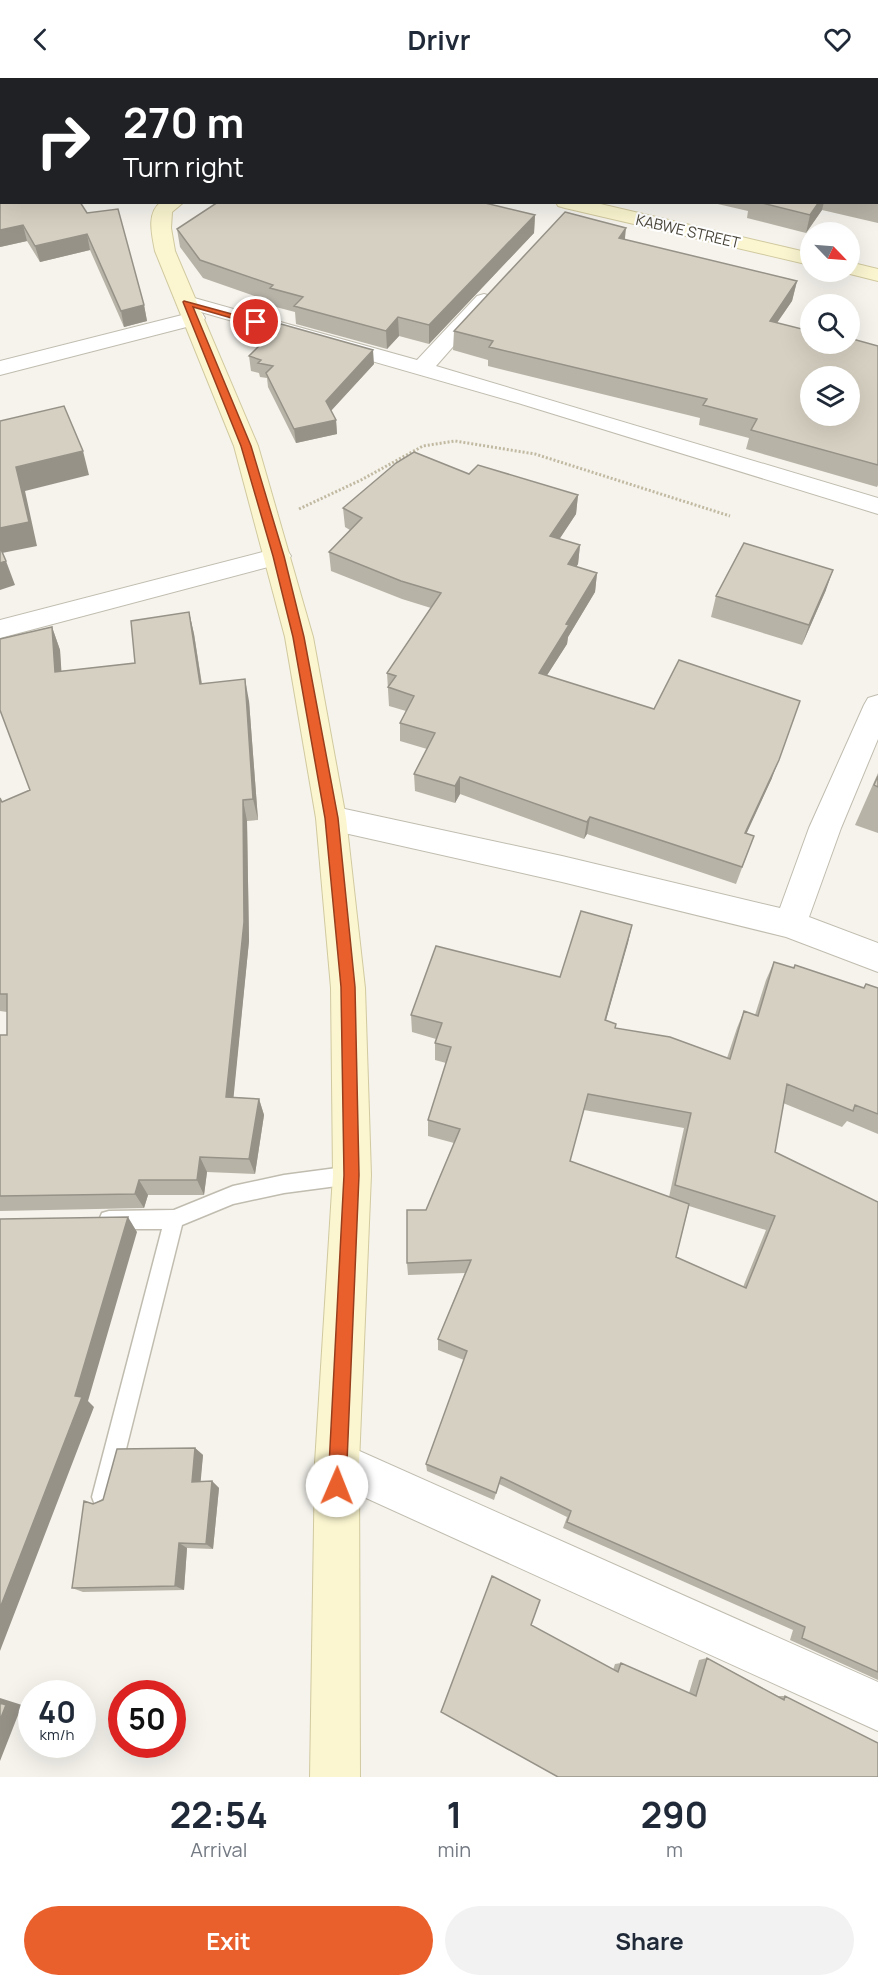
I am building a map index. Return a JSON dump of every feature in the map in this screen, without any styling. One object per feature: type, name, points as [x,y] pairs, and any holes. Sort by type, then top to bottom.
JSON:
[{"type":"main road","name":"KABWE STREET","points":[[570,204],[800,257]]},
{"type":"main road","points":[[166,205],[161,228],[165,251],[246,446],[278,556],[298,637],[331,818],[348,987],[352,1175],[337,1463],[334,1777]]},
{"type":"main road","points":[[860,271],[878,275]]},
{"type":"street","points":[[557,223],[570,204]]},
{"type":"street","points":[[422,368],[497,286]]},
{"type":"street","points":[[0,368],[90,343],[190,310],[422,368],[701,450],[878,506]]},
{"type":"street","points":[[0,629],[278,556]]},
{"type":"street","points":[[790,924],[825,828],[878,705]]},
{"type":"street","points":[[331,818],[562,868],[790,924],[878,958]]},
{"type":"street","points":[[337,1463],[878,1707]]},
{"type":"lane","points":[[93,1220],[174,1219],[233,1195],[284,1184],[352,1175]]},
{"type":"lane","points":[[103,1497],[174,1219]]},
{"type":"path","points":[[268,523],[362,480],[423,446],[455,441],[535,454],[730,516]]},
{"type":"building","points":[[0,204],[81,204],[87,213],[118,209],[144,305],[121,311],[87,234],[35,246],[23,225],[0,230]]},
{"type":"building","points":[[215,204],[489,204],[535,215],[429,325],[398,317],[386,331],[294,306],[303,297],[270,288],[273,285],[200,260],[177,229]]},
{"type":"building","points":[[766,204],[818,204],[810,215]]},
{"type":"building","points":[[565,212],[626,228],[619,238],[797,281],[770,321],[800,328],[800,354],[860,354],[860,341],[878,346],[878,465],[751,430],[757,419],[703,405],[707,399],[489,347],[493,341],[454,331]]},
{"type":"building","points":[[281,324],[373,350],[326,401],[336,420],[294,429],[266,373],[273,366],[258,363],[261,360],[249,356]]},
{"type":"building","points":[[64,406],[83,451],[16,467],[29,522],[0,528],[0,421]]},
{"type":"building","points":[[414,452],[469,474],[478,465],[578,495],[550,536],[580,545],[568,564],[597,573],[566,624],[569,625],[539,673],[654,709],[679,660],[800,701],[779,760],[745,833],[754,836],[742,867],[590,817],[587,822],[460,777],[455,786],[414,774],[435,733],[400,723],[414,696],[388,687],[396,676],[387,673],[441,593],[401,581],[329,552],[362,518],[343,508],[396,463]]},
{"type":"building","points":[[744,543],[833,570],[809,625],[716,596]]},
{"type":"building","points":[[0,547],[6,561],[0,563]]},
{"type":"building","points":[[189,612],[200,684],[245,679],[253,799],[243,800],[244,922],[226,1097],[259,1099],[249,1159],[200,1157],[197,1180],[139,1180],[135,1194],[0,1196],[0,1035],[7,1035],[7,994],[0,994],[0,798],[2,802],[30,790],[0,710],[0,639],[52,627],[55,672],[135,663],[131,621]]},
{"type":"building","points":[[581,911],[632,925],[605,1020],[616,1024],[615,1028],[670,1037],[730,1059],[744,1011],[758,1016],[774,962],[794,968],[795,965],[864,988],[866,984],[878,988],[878,1114],[855,1105],[853,1111],[787,1084],[775,1152],[878,1202],[878,1672],[802,1638],[805,1627],[567,1522],[571,1511],[501,1477],[496,1493],[426,1464],[467,1351],[438,1339],[471,1260],[407,1263],[407,1210],[426,1210],[460,1129],[428,1120],[451,1047],[435,1043],[442,1023],[411,1015],[436,946],[560,977]],"holes":[[[588,1094],[691,1113],[675,1185],[775,1216],[746,1288],[676,1257],[689,1204],[570,1161]]]},
{"type":"building","points":[[128,1217],[75,1396],[82,1397],[0,1608],[0,1219]]},
{"type":"building","points":[[195,1448],[192,1482],[212,1481],[206,1544],[179,1543],[175,1586],[72,1588],[84,1501],[93,1504],[103,1500],[117,1449]]},
{"type":"building","points":[[492,1576],[540,1600],[531,1625],[618,1672],[621,1663],[696,1696],[707,1658],[784,1700],[785,1696],[878,1743],[878,1777],[558,1777],[441,1712]]},
{"type":"building","points":[[0,1703],[6,1705],[0,1720]]},
{"type":"route","points":[[256,322],[187,302],[246,446],[278,556],[298,637],[331,818],[348,987],[352,1175],[337,1486]]}]
